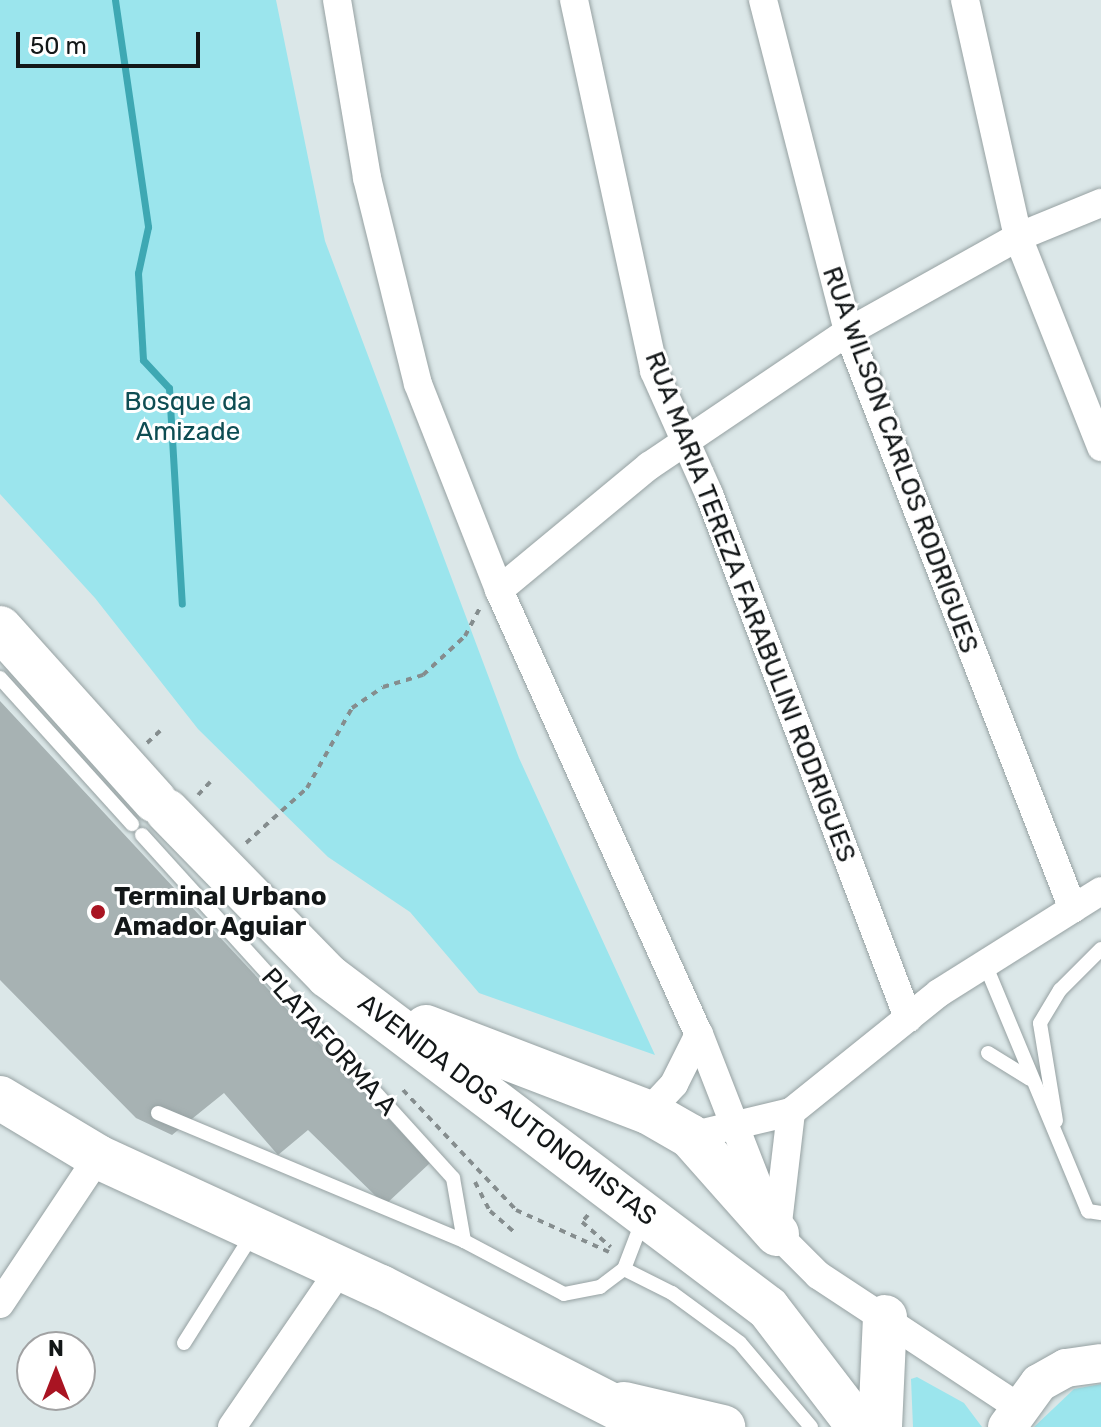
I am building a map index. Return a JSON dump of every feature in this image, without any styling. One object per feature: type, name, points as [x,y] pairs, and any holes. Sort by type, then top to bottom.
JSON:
[{"type":"main road","name":"AVENIDA DOS AUTONOMISTAS","points":[[0,628],[149,818],[218,867],[328,976],[374,1007],[768,1308],[849,1422]]},
{"type":"main road","points":[[374,1007],[648,1112],[690,1136],[777,1234]]},
{"type":"main road","points":[[0,1098],[98,1157],[339,1271],[606,1415],[655,1427]]},
{"type":"main road","points":[[849,1422],[885,1317]]},
{"type":"main road","points":[[1012,1417],[1066,1368],[1101,1363]]},
{"type":"main road","points":[[606,1415],[723,1427]]},
{"type":"street","points":[[337,0],[392,295],[418,384],[499,590],[699,1034],[777,1234],[818,1275],[885,1317],[1012,1417]]},
{"type":"street","name":"RUA MARIA TEREZA FARABULINI RODRIGUES","points":[[574,0],[654,371],[908,1018]]},
{"type":"street","name":"RUA WILSON CARLOS RODRIGUES","points":[[763,0],[848,332],[1073,909]]},
{"type":"street","points":[[965,0],[1018,237],[1101,447]]},
{"type":"street","points":[[499,590],[683,442],[848,332],[1018,237],[1101,203]]},
{"type":"street","points":[[690,1136],[734,1122],[791,1112],[908,1018],[985,964],[1101,891]]},
{"type":"street","points":[[648,1112],[674,1084],[699,1034]]},
{"type":"street","points":[[777,1234],[791,1112]]},
{"type":"street","points":[[0,1304],[98,1157]]},
{"type":"street","points":[[232,1427],[339,1271]]},
{"type":"lane","name":"PLATAFORMA A","points":[[0,678],[149,818],[453,1178],[464,1241]]},
{"type":"lane","points":[[1058,1137],[1040,1023],[1060,990],[1101,949]]},
{"type":"lane","points":[[985,964],[1088,1211],[1101,1213]]},
{"type":"lane","points":[[988,1053],[1036,1085]]},
{"type":"lane","points":[[158,1113],[464,1241],[564,1294],[600,1287],[624,1269],[645,1214]]},
{"type":"lane","points":[[184,1343],[254,1231]]},
{"type":"lane","points":[[624,1269],[672,1293],[849,1422]]},
{"type":"path","points":[[218,867],[307,788],[352,708],[383,687],[423,675],[499,590]]},
{"type":"path","points":[[392,1079],[516,1210],[611,1253],[582,1222],[594,1208]]},
{"type":"path","points":[[469,1160],[490,1211],[515,1233]]},
{"type":"green space","name":"Bosque da Amizade","points":[[0,0],[276,0],[325,241],[519,758],[655,1055],[479,993],[410,912],[328,857],[198,729],[95,598],[0,494]]},
{"type":"green space","points":[[917,1377],[964,1403],[982,1427],[913,1427],[911,1379]]},
{"type":"green space","points":[[1101,1384],[1101,1427],[1034,1427],[1074,1389]]},
{"type":"building","name":"Terminal Urbano Amador Aguiar","points":[[0,701],[430,1163],[385,1205],[308,1130],[278,1155],[224,1093],[172,1135],[136,1118],[0,980]]},
{"type":"waterway","points":[[115,0],[148,227],[138,273],[143,360],[169,388],[182,604]]},
{"type":"place","name":"Terminal Urbano Amador Aguiar","points":[[98,912]]}]
